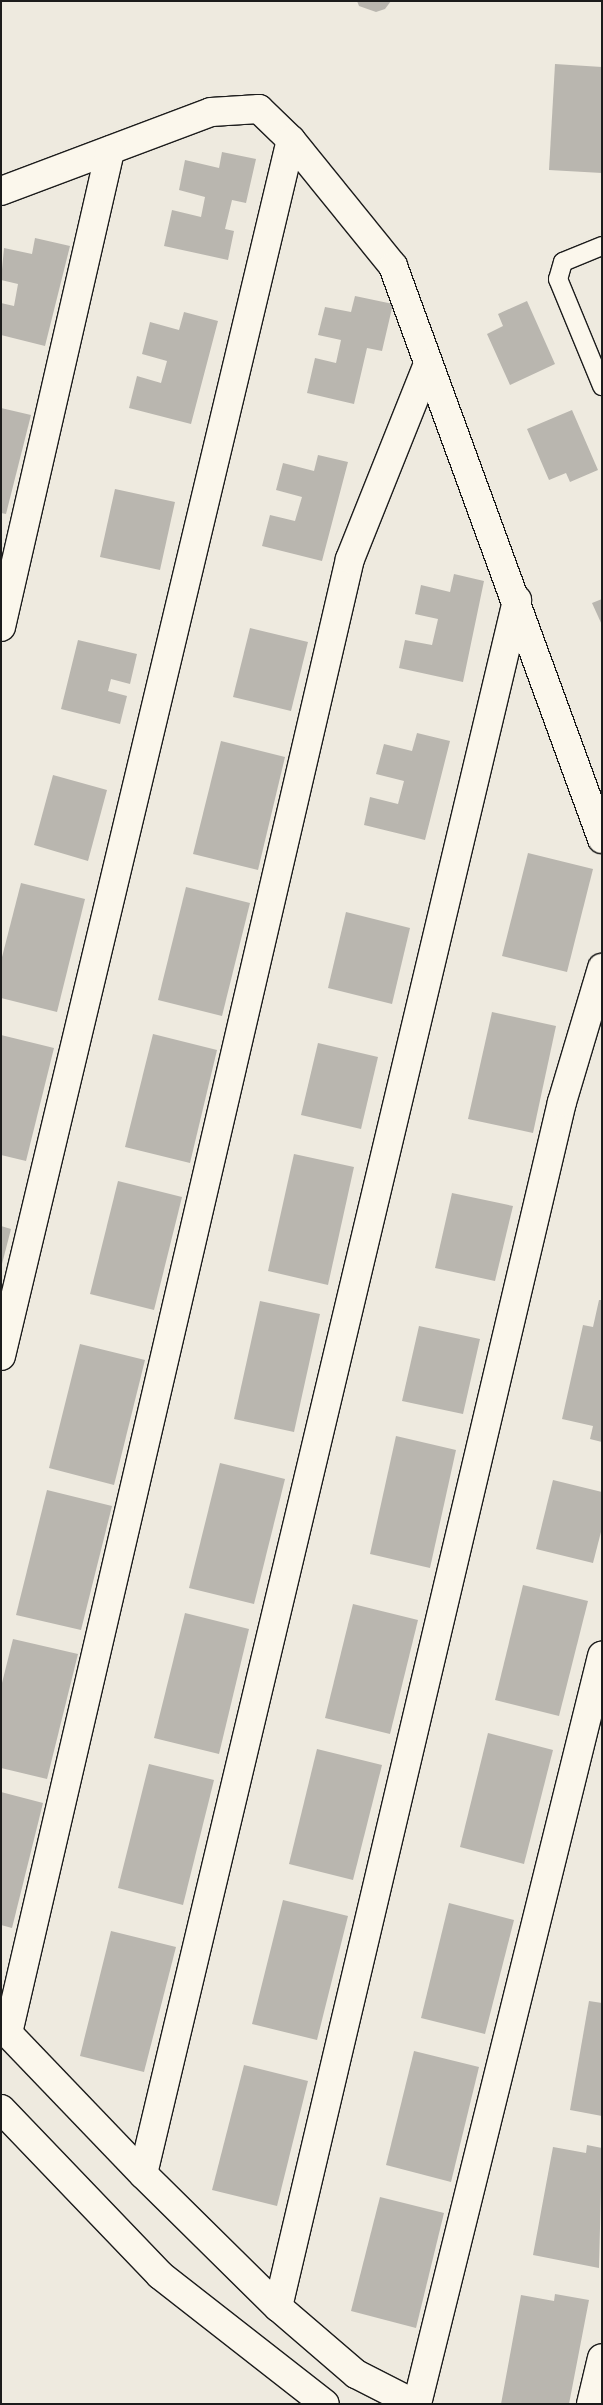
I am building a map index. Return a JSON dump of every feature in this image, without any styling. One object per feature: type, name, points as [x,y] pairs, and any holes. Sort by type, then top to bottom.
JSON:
[{"type":"street","points":[[1,191],[211,112],[259,109],[291,140],[393,266],[602,839]]},
{"type":"street","points":[[1,1356],[291,140]]},
{"type":"street","points":[[1,627],[110,150]]},
{"type":"street","points":[[428,364],[350,559],[5,2029],[142,2174],[278,2307],[356,2374],[416,2404],[602,1656]]},
{"type":"street","points":[[142,2174],[516,600]]},
{"type":"street","points":[[278,2307],[562,1102],[602,968]]},
{"type":"street","points":[[1,2109],[160,2275],[325,2404]]},
{"type":"street","points":[[591,2404],[602,2358]]},
{"type":"lane","points":[[602,246],[563,262],[558,279],[602,386]]},
{"type":"building","points":[[357,1],[391,1],[385,9],[376,12],[359,6]]},
{"type":"building","points":[[555,64],[602,67],[602,173],[549,170]]},
{"type":"building","points":[[222,152],[256,159],[246,203],[232,200],[225,229],[234,231],[228,260],[164,246],[172,210],[201,217],[205,197],[179,190],[185,160],[219,168]]},
{"type":"building","points":[[35,238],[70,246],[45,346],[1,335],[1,303],[14,306],[18,284],[1,280],[4,248],[32,254]]},
{"type":"building","points":[[355,296],[393,304],[382,351],[367,348],[354,404],[307,393],[315,358],[336,363],[341,340],[318,335],[325,307],[351,312]]},
{"type":"building","points":[[527,301],[555,364],[510,385],[487,334],[503,326],[498,314]]},
{"type":"building","points":[[184,312],[218,321],[191,424],[129,408],[137,376],[161,383],[167,361],[142,354],[150,322],[179,330]]},
{"type":"building","points":[[1,408],[31,415],[6,514],[1,513]]},
{"type":"building","points":[[572,410],[598,470],[570,482],[566,473],[549,480],[527,429]]},
{"type":"building","points":[[318,455],[348,462],[322,561],[262,546],[270,515],[295,521],[302,497],[276,490],[283,463],[314,471]]},
{"type":"building","points":[[115,489],[175,502],[160,570],[100,557]]},
{"type":"building","points":[[454,574],[484,581],[463,682],[399,668],[405,640],[432,645],[438,619],[415,614],[421,585],[450,592]]},
{"type":"building","points":[[602,599],[602,625],[592,603]]},
{"type":"building","points":[[250,628],[308,642],[291,711],[233,697]]},
{"type":"building","points":[[78,640],[137,654],[130,684],[111,679],[108,691],[127,696],[120,724],[61,709]]},
{"type":"building","points":[[417,733],[450,741],[425,840],[364,825],[370,797],[398,804],[404,781],[376,774],[384,744],[412,751]]},
{"type":"building","points":[[221,741],[285,757],[258,870],[193,854]]},
{"type":"building","points":[[53,775],[107,790],[88,861],[34,845]]},
{"type":"building","points":[[528,853],[593,869],[567,972],[502,956]]},
{"type":"building","points":[[21,883],[85,899],[57,1012],[1,998],[1,961]]},
{"type":"building","points":[[186,887],[250,903],[222,1016],[158,1000]]},
{"type":"building","points":[[346,912],[410,928],[392,1004],[328,988]]},
{"type":"building","points":[[492,1012],[556,1026],[533,1133],[468,1119]]},
{"type":"building","points":[[153,1034],[217,1050],[190,1163],[125,1147]]},
{"type":"building","points":[[1,1035],[54,1048],[26,1161],[1,1155]]},
{"type":"building","points":[[318,1043],[378,1057],[361,1129],[301,1115]]},
{"type":"building","points":[[294,1154],[354,1167],[328,1285],[268,1271]]},
{"type":"building","points":[[118,1181],[182,1197],[154,1310],[90,1294]]},
{"type":"building","points":[[452,1193],[513,1206],[495,1281],[435,1268]]},
{"type":"building","points":[[1,1226],[11,1229],[2,1264],[1,1264]]},
{"type":"building","points":[[599,1300],[602,1300],[602,1442],[590,1439],[593,1426],[562,1419],[583,1325],[593,1327]]},
{"type":"building","points":[[260,1301],[320,1314],[294,1432],[234,1419]]},
{"type":"building","points":[[419,1326],[480,1339],[463,1414],[402,1401]]},
{"type":"building","points":[[80,1344],[145,1360],[114,1485],[49,1468]]},
{"type":"building","points":[[396,1436],[456,1450],[430,1568],[370,1554]]},
{"type":"building","points":[[220,1463],[285,1479],[254,1604],[189,1588]]},
{"type":"building","points":[[553,1480],[602,1492],[602,1528],[593,1563],[536,1549]]},
{"type":"building","points":[[47,1490],[112,1506],[81,1630],[16,1615]]},
{"type":"building","points":[[523,1585],[588,1601],[559,1716],[495,1700]]},
{"type":"building","points":[[353,1604],[418,1620],[390,1734],[325,1718]]},
{"type":"building","points":[[185,1613],[249,1629],[219,1754],[154,1738]]},
{"type":"building","points":[[13,1639],[78,1654],[47,1779],[1,1768],[1,1687]]},
{"type":"building","points":[[488,1733],[553,1750],[524,1864],[460,1847]]},
{"type":"building","points":[[317,1749],[382,1765],[353,1880],[289,1864]]},
{"type":"building","points":[[149,1764],[214,1780],[183,1905],[118,1888]]},
{"type":"building","points":[[1,1792],[43,1803],[12,1928],[1,1925]]},
{"type":"building","points":[[283,1900],[348,1916],[317,2040],[252,2024]]},
{"type":"building","points":[[449,1903],[514,1920],[485,2034],[421,2018]]},
{"type":"building","points":[[111,1931],[176,1947],[144,2072],[80,2056]]},
{"type":"building","points":[[589,2001],[602,2003],[602,2116],[570,2110]]},
{"type":"building","points":[[414,2051],[479,2067],[451,2182],[386,2165]]},
{"type":"building","points":[[244,2065],[308,2081],[277,2206],[212,2190]]},
{"type":"building","points":[[587,2145],[602,2148],[599,2268],[533,2255],[553,2147],[586,2153]]},
{"type":"building","points":[[380,2197],[444,2213],[416,2328],[351,2311]]},
{"type":"building","points":[[555,2294],[589,2300],[569,2404],[501,2404],[521,2295],[554,2301]]}]
